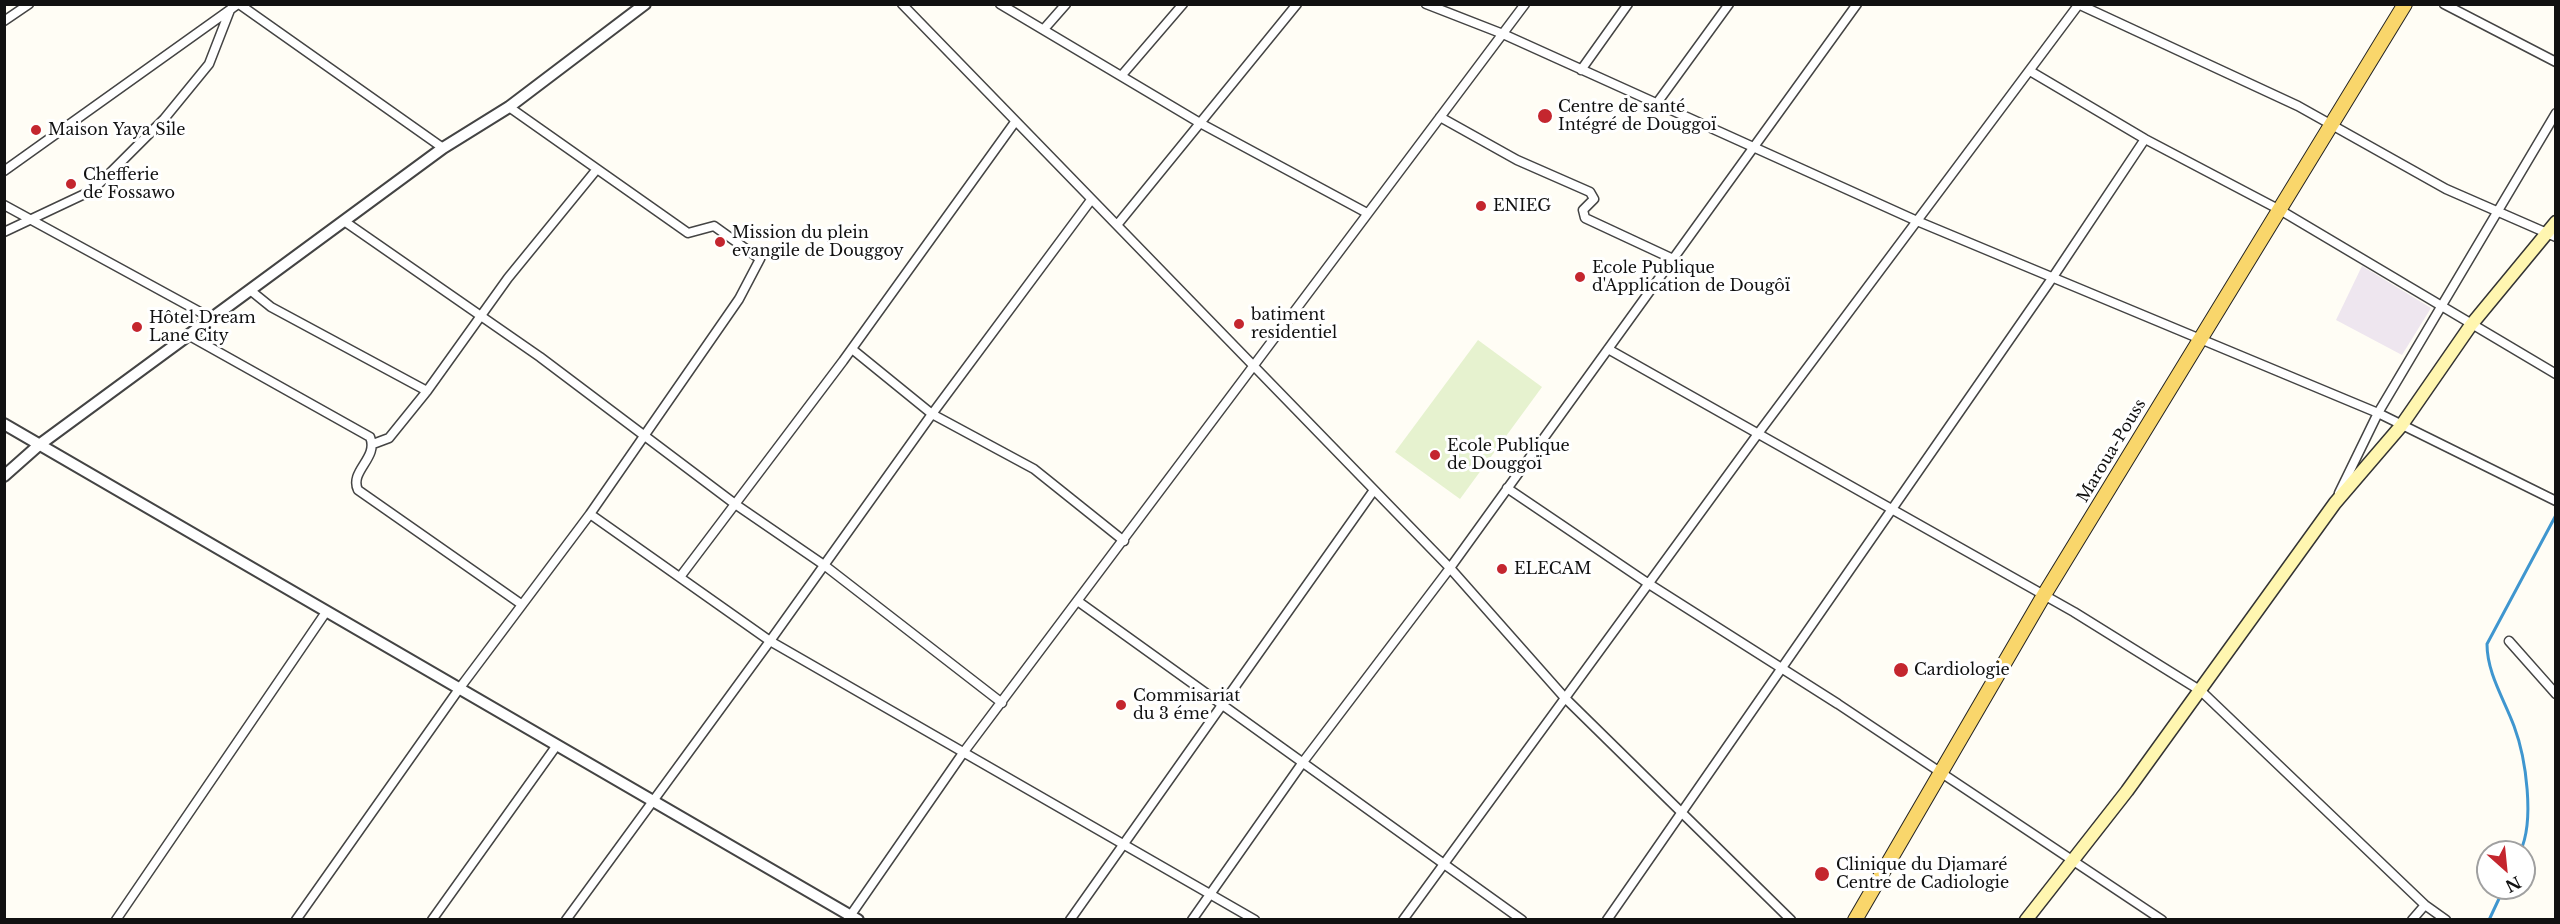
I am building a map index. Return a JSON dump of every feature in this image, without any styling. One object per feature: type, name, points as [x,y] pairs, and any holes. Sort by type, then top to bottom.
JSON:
[{"type":"main road","name":"Maroua-Pouss","points":[[1855,920],[2044,595],[2405,4]]},
{"type":"main road","points":[[2026,920],[2201,691],[2335,503],[2401,426],[2471,325],[2551,235],[2556,222]]},
{"type":"street","points":[[4,21],[28,4]]},
{"type":"street","points":[[4,476],[39,445],[188,335],[443,148],[509,107],[645,4]]},
{"type":"street","points":[[902,4],[1450,568],[1565,698],[1791,920]]},
{"type":"street","points":[[1000,4],[1200,123],[1367,213]]},
{"type":"street","points":[[1044,29],[1066,4]]},
{"type":"street","points":[[1122,75],[1182,4]]},
{"type":"street","points":[[1117,225],[1296,4]]},
{"type":"street","points":[[1426,4],[1503,34],[1917,221],[2378,413],[2556,501]]},
{"type":"street","points":[[4,424],[557,746],[653,799],[852,918],[963,753],[1079,602],[1525,4]]},
{"type":"street","points":[[1581,70],[1628,4]]},
{"type":"street","points":[[1658,103],[1729,4]]},
{"type":"street","points":[[1192,920],[1303,762],[1450,568],[1857,4]]},
{"type":"street","points":[[2445,4],[2556,62]]},
{"type":"street","points":[[1403,920],[1757,435],[2079,5],[2298,106],[2446,189],[2551,235]]},
{"type":"street","points":[[236,6],[443,148]]},
{"type":"street","points":[[4,171],[236,6]]},
{"type":"street","points":[[4,232],[91,191],[164,118],[213,58],[236,6]]},
{"type":"street","points":[[2030,71],[2145,139],[2280,210],[2556,374]]},
{"type":"street","points":[[296,920],[459,689],[590,514],[739,298],[760,259],[714,226],[688,233],[509,107]]},
{"type":"street","points":[[2335,503],[2378,413],[2495,212],[2556,113]]},
{"type":"street","points":[[1440,117],[1517,160],[1590,192],[1594,199],[1583,210],[1585,218],[1673,259]]},
{"type":"street","points":[[680,577],[852,349],[1015,122]]},
{"type":"street","points":[[1607,920],[2053,277],[2145,139]]},
{"type":"street","points":[[373,444],[389,438],[427,391],[508,278],[597,169]]},
{"type":"street","points":[[566,920],[932,414],[1091,200]]},
{"type":"street","points":[[4,205],[212,318]]},
{"type":"street","points":[[344,221],[481,316],[645,435],[735,504],[824,565],[1002,703]]},
{"type":"street","points":[[250,290],[271,307],[427,391]]},
{"type":"street","points":[[188,335],[370,437],[373,444],[372,453],[357,478],[358,490],[521,604]]},
{"type":"street","points":[[852,349],[932,414],[1034,470],[1124,541]]},
{"type":"street","points":[[1608,349],[2044,595],[2201,691],[2425,905],[2446,920]]},
{"type":"street","points":[[1507,488],[1648,584],[1941,771],[2162,920]]},
{"type":"street","points":[[1070,920],[1374,490]]},
{"type":"street","points":[[590,514],[770,641],[1255,920]]},
{"type":"street","points":[[1079,602],[1445,862],[1522,920]]},
{"type":"street","points":[[116,920],[326,612]]},
{"type":"street","points":[[2509,641],[2556,694]]},
{"type":"street","points":[[432,920],[557,746]]},
{"type":"street","points":[[2412,920],[2425,905]]},
{"type":"shaded area","points":[[2362,266],[2431,308],[2402,355],[2336,320]]},
{"type":"green space","points":[[1478,340],[1542,387],[1460,499],[1395,452]]},
{"type":"waterway","points":[[2525,840],[2528,807],[2522,755],[2514,726],[2490,665],[2487,644],[2556,515]]},
{"type":"waterway","points":[[2489,920],[2498,900]]},
{"type":"place","name":"Centre de santé Intégré de Douggoï","points":[[1545,116]]},
{"type":"place","name":"Maison Yaya Sile","points":[[36,130]]},
{"type":"place","name":"Chefferie de Fossawo","points":[[71,184]]},
{"type":"place","name":"ENIEG","points":[[1481,206]]},
{"type":"place","name":"Mission du plein evangile de Douggoy","points":[[720,242]]},
{"type":"place","name":"Ecole Publique d'Application de Dougôï","points":[[1580,277]]},
{"type":"place","name":"batiment residentiel","points":[[1239,324]]},
{"type":"place","name":"Hôtel Dream Lane City","points":[[137,327]]},
{"type":"place","name":"Ecole Publique de Douggoï","points":[[1435,455]]},
{"type":"place","name":"ELECAM","points":[[1502,569]]},
{"type":"place","name":"Cardiologie","points":[[1901,670]]},
{"type":"place","name":"Commisariat du 3 éme","points":[[1121,705]]},
{"type":"place","name":"Clinique du Djamaré Centre de Cadiologie","points":[[1822,874]]}]
